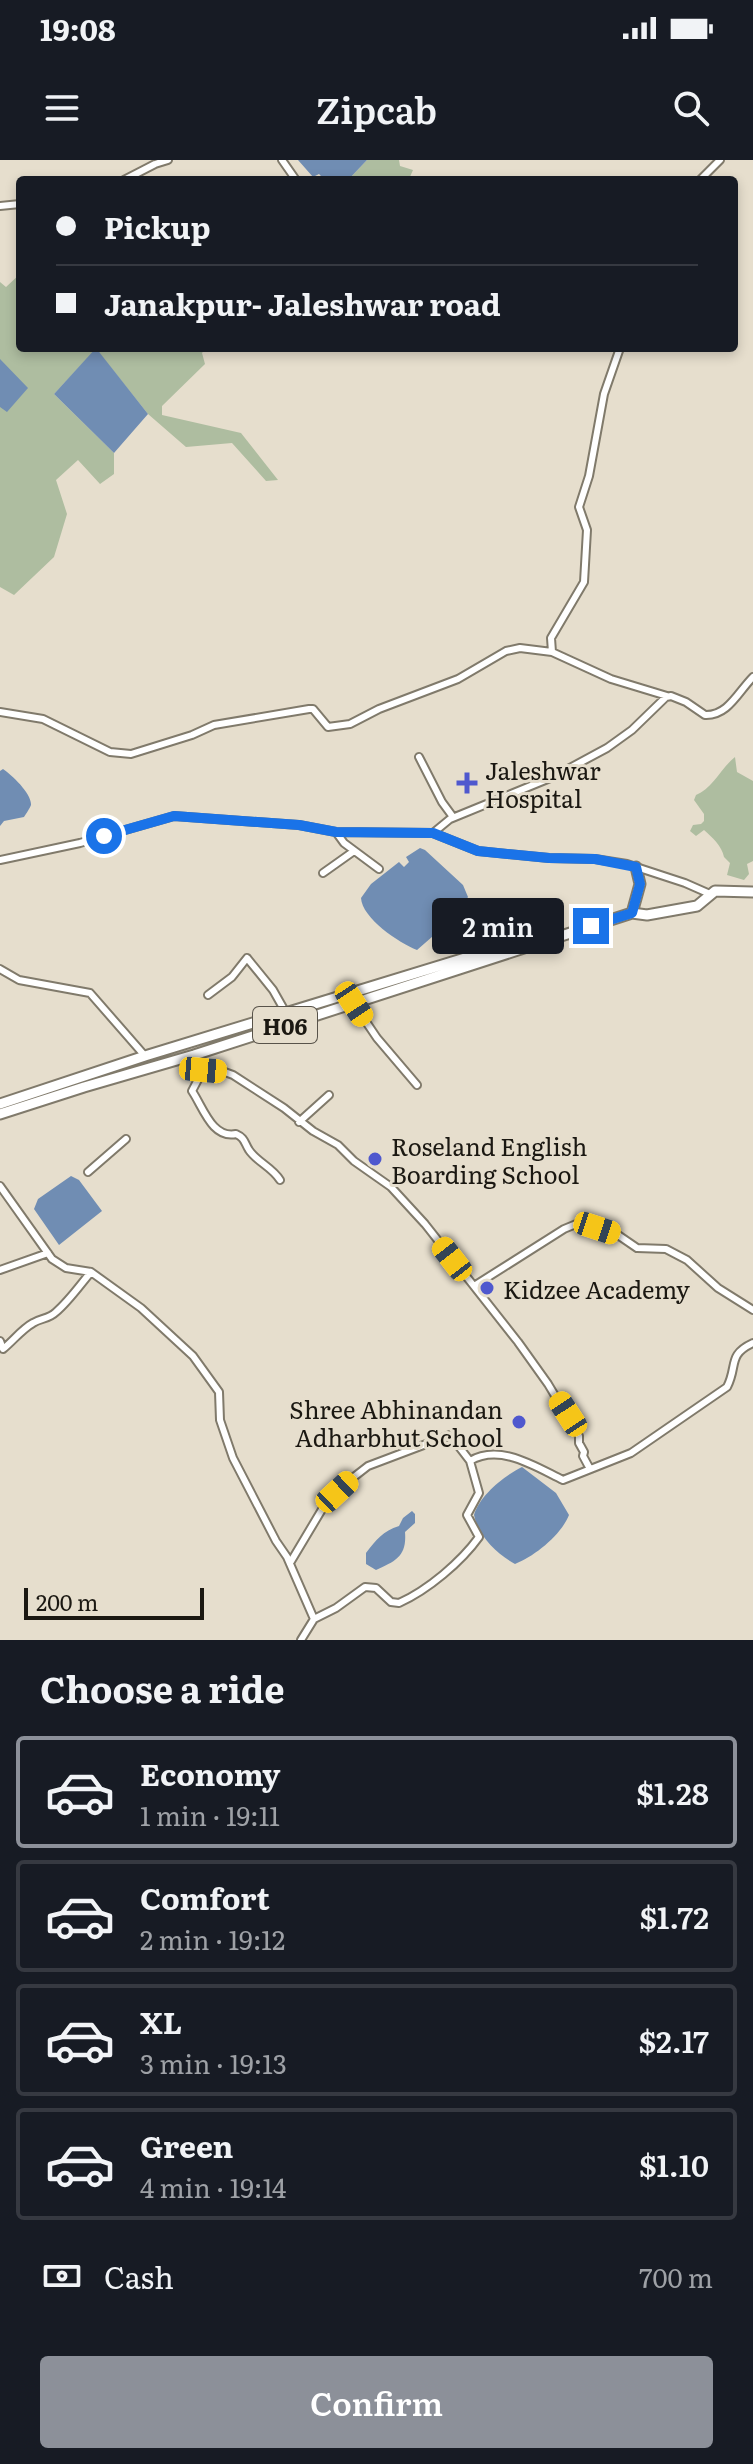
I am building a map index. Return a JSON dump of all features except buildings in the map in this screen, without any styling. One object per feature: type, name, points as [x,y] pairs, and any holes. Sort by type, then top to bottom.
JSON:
[{"type":"highway","points":[[632,913],[640,884],[636,867]]},
{"type":"highway","name":"H06","points":[[0,1114],[194,1055],[632,913],[647,915],[697,906],[715,891],[753,892]]},
{"type":"highway","name":"H06","points":[[0,1104],[145,1056],[555,931],[570,932]]},
{"type":"street","points":[[132,176],[168,160]]},
{"type":"street","points":[[704,176],[720,160]]},
{"type":"street","points":[[552,652],[551,638],[584,582],[587,530],[579,507],[589,476],[604,394],[619,352]]},
{"type":"street","points":[[0,712],[43,719],[110,752],[131,754],[214,725],[309,709],[313,709],[328,727],[350,724],[379,709],[458,679],[506,651],[520,648],[552,652],[611,679],[671,696],[710,716],[730,705],[753,677]]},
{"type":"street","points":[[433,833],[453,817],[555,776],[607,748],[671,696]]},
{"type":"street","points":[[419,757],[453,817]]},
{"type":"street","points":[[0,860],[80,843],[174,816],[299,825],[336,832],[433,833],[478,851],[595,859],[636,867],[710,894]]},
{"type":"street","points":[[336,832],[344,843],[379,869]]},
{"type":"street","points":[[323,873],[354,851]]},
{"type":"street","points":[[208,995],[232,977],[247,958],[273,990],[286,1013]]},
{"type":"street","points":[[0,969],[19,980],[90,993],[145,1056]]},
{"type":"street","points":[[354,1004],[377,1038],[417,1085]]},
{"type":"street","points":[[194,1055],[203,1070],[233,1075],[284,1108],[299,1122],[338,1145],[354,1161],[391,1187],[425,1224],[525,1353],[568,1414],[590,1469]]},
{"type":"street","points":[[203,1070],[192,1091],[215,1128],[221,1133],[244,1138],[250,1152],[280,1180]]},
{"type":"street","points":[[299,1122],[329,1095]]},
{"type":"street","points":[[88,1172],[126,1139]]},
{"type":"street","points":[[0,1186],[48,1253],[66,1268],[91,1272],[141,1308],[193,1356],[219,1392],[220,1420],[233,1458],[290,1563],[314,1619]]},
{"type":"street","points":[[0,1201],[8,1198]]},
{"type":"street","points":[[474,1286],[581,1222],[618,1235],[637,1248],[666,1249],[687,1260],[718,1288],[753,1310]]},
{"type":"street","points":[[0,1270],[48,1253]]},
{"type":"street","points":[[0,1341],[3,1349],[37,1320],[45,1320],[56,1313],[91,1272]]},
{"type":"street","points":[[470,1461],[493,1454],[525,1460],[563,1480],[631,1453],[722,1391],[730,1383],[735,1356],[753,1343]]},
{"type":"street","points":[[290,1563],[327,1501],[368,1466],[450,1435],[470,1461],[479,1493],[467,1515],[479,1537],[469,1551],[448,1570],[399,1603],[391,1602],[376,1588],[365,1587],[314,1619],[301,1640]]},
{"type":"green space","points":[[367,160],[399,160],[400,166],[413,170],[410,176],[352,176]]},
{"type":"green space","points":[[16,278],[16,352],[93,352],[54,394],[114,453],[114,474],[100,484],[78,460],[56,480],[67,514],[54,557],[14,595],[0,587],[0,282],[6,287]]},
{"type":"green space","points":[[98,352],[203,352],[205,364],[162,406],[162,415],[241,433],[278,480],[266,481],[232,443],[186,447],[148,414]]},
{"type":"green space","points":[[735,757],[737,772],[753,781],[753,861],[747,864],[749,874],[744,880],[727,875],[730,863],[719,845],[704,830],[696,836],[690,831],[693,825],[704,821],[704,814],[694,800],[696,795],[707,788]]},
{"type":"water","points":[[298,160],[367,160],[352,176],[312,176]]},
{"type":"water","points":[[92,352],[99,352],[148,414],[114,453],[54,394]]},
{"type":"water","points":[[0,359],[28,388],[7,412],[0,407]]},
{"type":"water","points":[[3,769],[25,790],[31,805],[24,817],[4,821],[0,826],[0,771]]},
{"type":"water","points":[[420,848],[463,885],[468,897],[456,916],[417,950],[374,921],[361,898],[371,884],[399,862],[404,867],[409,862],[406,857]]},
{"type":"water","points":[[71,1176],[79,1180],[102,1211],[59,1245],[34,1209],[38,1199]]},
{"type":"water","points":[[522,1467],[556,1493],[569,1515],[546,1544],[515,1564],[489,1544],[474,1515],[494,1487]]},
{"type":"water","points":[[412,1511],[415,1523],[405,1532],[404,1547],[399,1557],[376,1570],[366,1564],[366,1553],[373,1544],[384,1533],[399,1526]]},
{"type":"place","name":"Jaleshwar Hospital","points":[[467,783]]},
{"type":"place","name":"Roseland English Boarding School","points":[[375,1159]]},
{"type":"place","name":"Kidzee Academy","points":[[487,1288]]},
{"type":"place","name":"Shree Abhinandan Adharbhut School","points":[[519,1422]]},
{"type":"route","points":[[104,836],[174,816],[299,825],[336,832],[433,833],[478,851],[609,860],[636,867],[640,884],[632,913],[591,926]]}]
